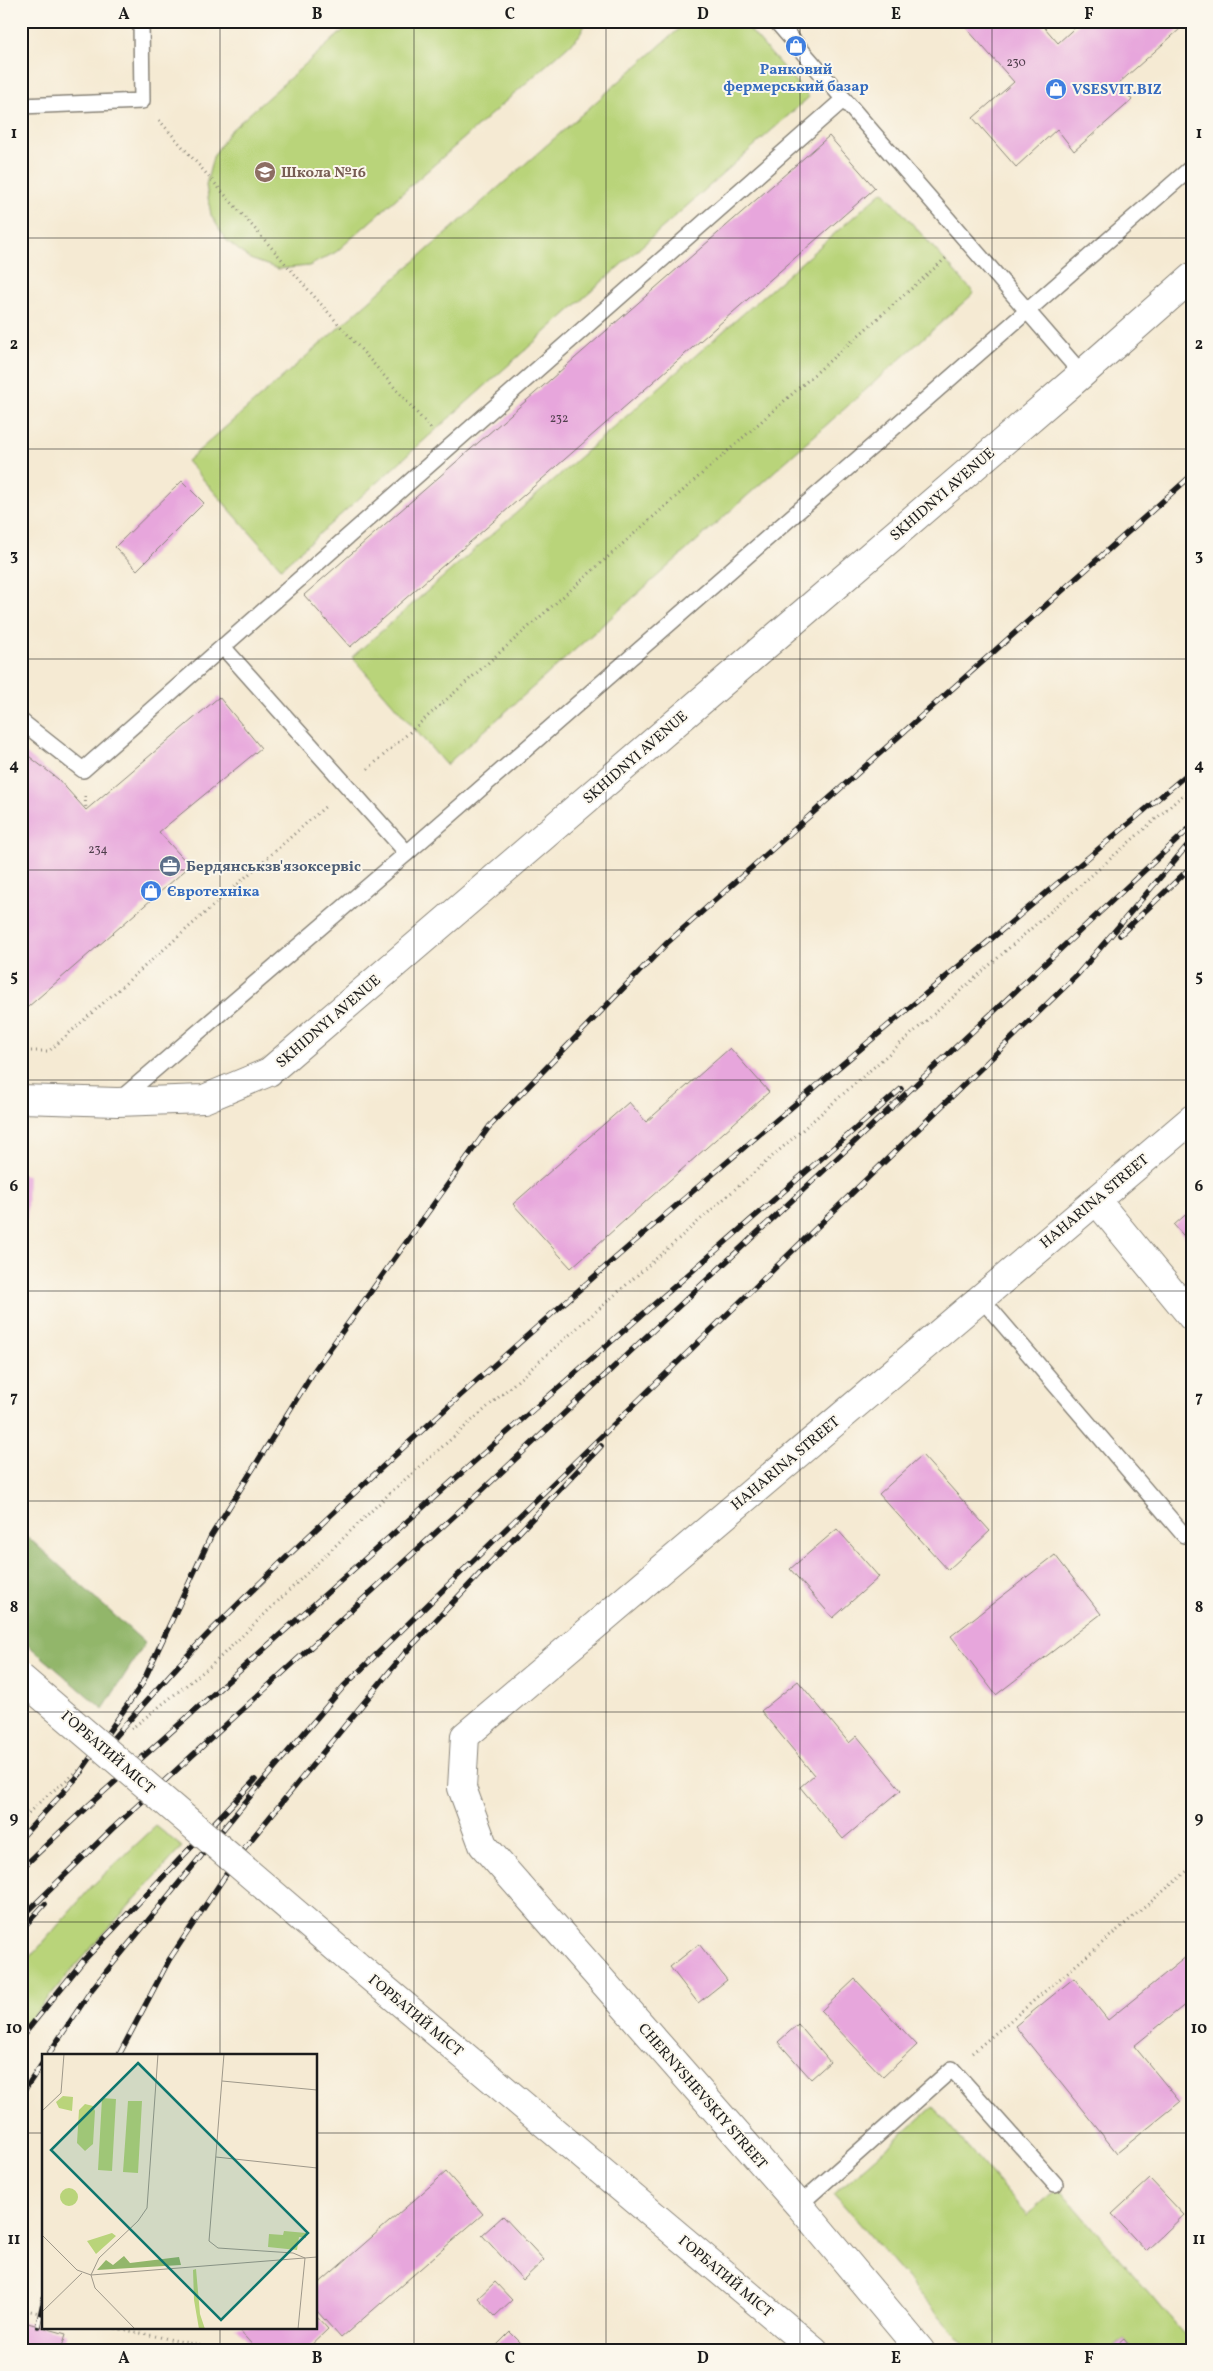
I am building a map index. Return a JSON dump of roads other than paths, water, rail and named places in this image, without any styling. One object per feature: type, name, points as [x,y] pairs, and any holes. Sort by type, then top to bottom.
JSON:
[{"type":"street","name":"SKHIDNYI AVENUE","points":[[21,1099],[117,1102],[204,1099],[269,1072],[1082,374],[1192,277]]},
{"type":"street","name":"HAHARINA STREET","points":[[483,1846],[462,1788],[466,1736],[980,1297],[1192,1119]]},
{"type":"street","points":[[1096,1200],[1192,1317]]},
{"type":"street","name":"ГОРБАТИЙ МІСТ","points":[[21,1678],[355,1964],[814,2350]]},
{"type":"street","name":"CHERNYSHEVSKIY STREET","points":[[483,1846],[799,2205],[920,2350]]},
{"type":"lane","points":[[21,106],[142,101],[142,21]]},
{"type":"lane","points":[[776,21],[1082,374]]},
{"type":"lane","points":[[21,721],[83,770],[844,99]]},
{"type":"lane","points":[[117,1102],[407,853],[1192,167]]},
{"type":"lane","points":[[223,647],[407,853]]},
{"type":"lane","points":[[980,1297],[1184,1535]]},
{"type":"lane","points":[[799,2205],[952,2069],[1055,2184]]},
{"type":"railway","points":[[77,1777],[142,1684],[211,1536],[316,1368],[489,1127],[667,943],[1192,475]]},
{"type":"railway","points":[[106,1746],[220,1622],[336,1510],[455,1400],[698,1187],[1192,770]]},
{"type":"railway","points":[[21,1918],[112,1829],[477,1495],[1192,826]]},
{"type":"railway","points":[[49,2054],[92,1989],[252,1794],[344,1686],[1078,974],[1192,840]]},
{"type":"railway","points":[[1120,935],[1192,866]]},
{"type":"railway","points":[[21,1869],[90,1804],[503,1436],[901,1089]]},
{"type":"railway","points":[[120,2054],[169,1960],[241,1852],[404,1654],[601,1446]]},
{"type":"railway","points":[[21,1838],[82,1772]]},
{"type":"railway","points":[[21,2038],[83,1961],[255,1780]]},
{"type":"railway","points":[[21,1930],[45,1904]]},
{"type":"railway","points":[[21,2095],[42,2064]]},
{"type":"railway","points":[[38,2326],[42,2307]]},
{"type":"place","name":"Ранковий фермерський базар","points":[[796,46]]},
{"type":"place","name":"VSESVIT.BIZ","points":[[1056,89]]},
{"type":"place","name":"Школа №16","points":[[265,172]]},
{"type":"place","name":"Бердянськзв'язоксервіс","points":[[170,866]]},
{"type":"place","name":"Євротехніка","points":[[151,891]]}]
